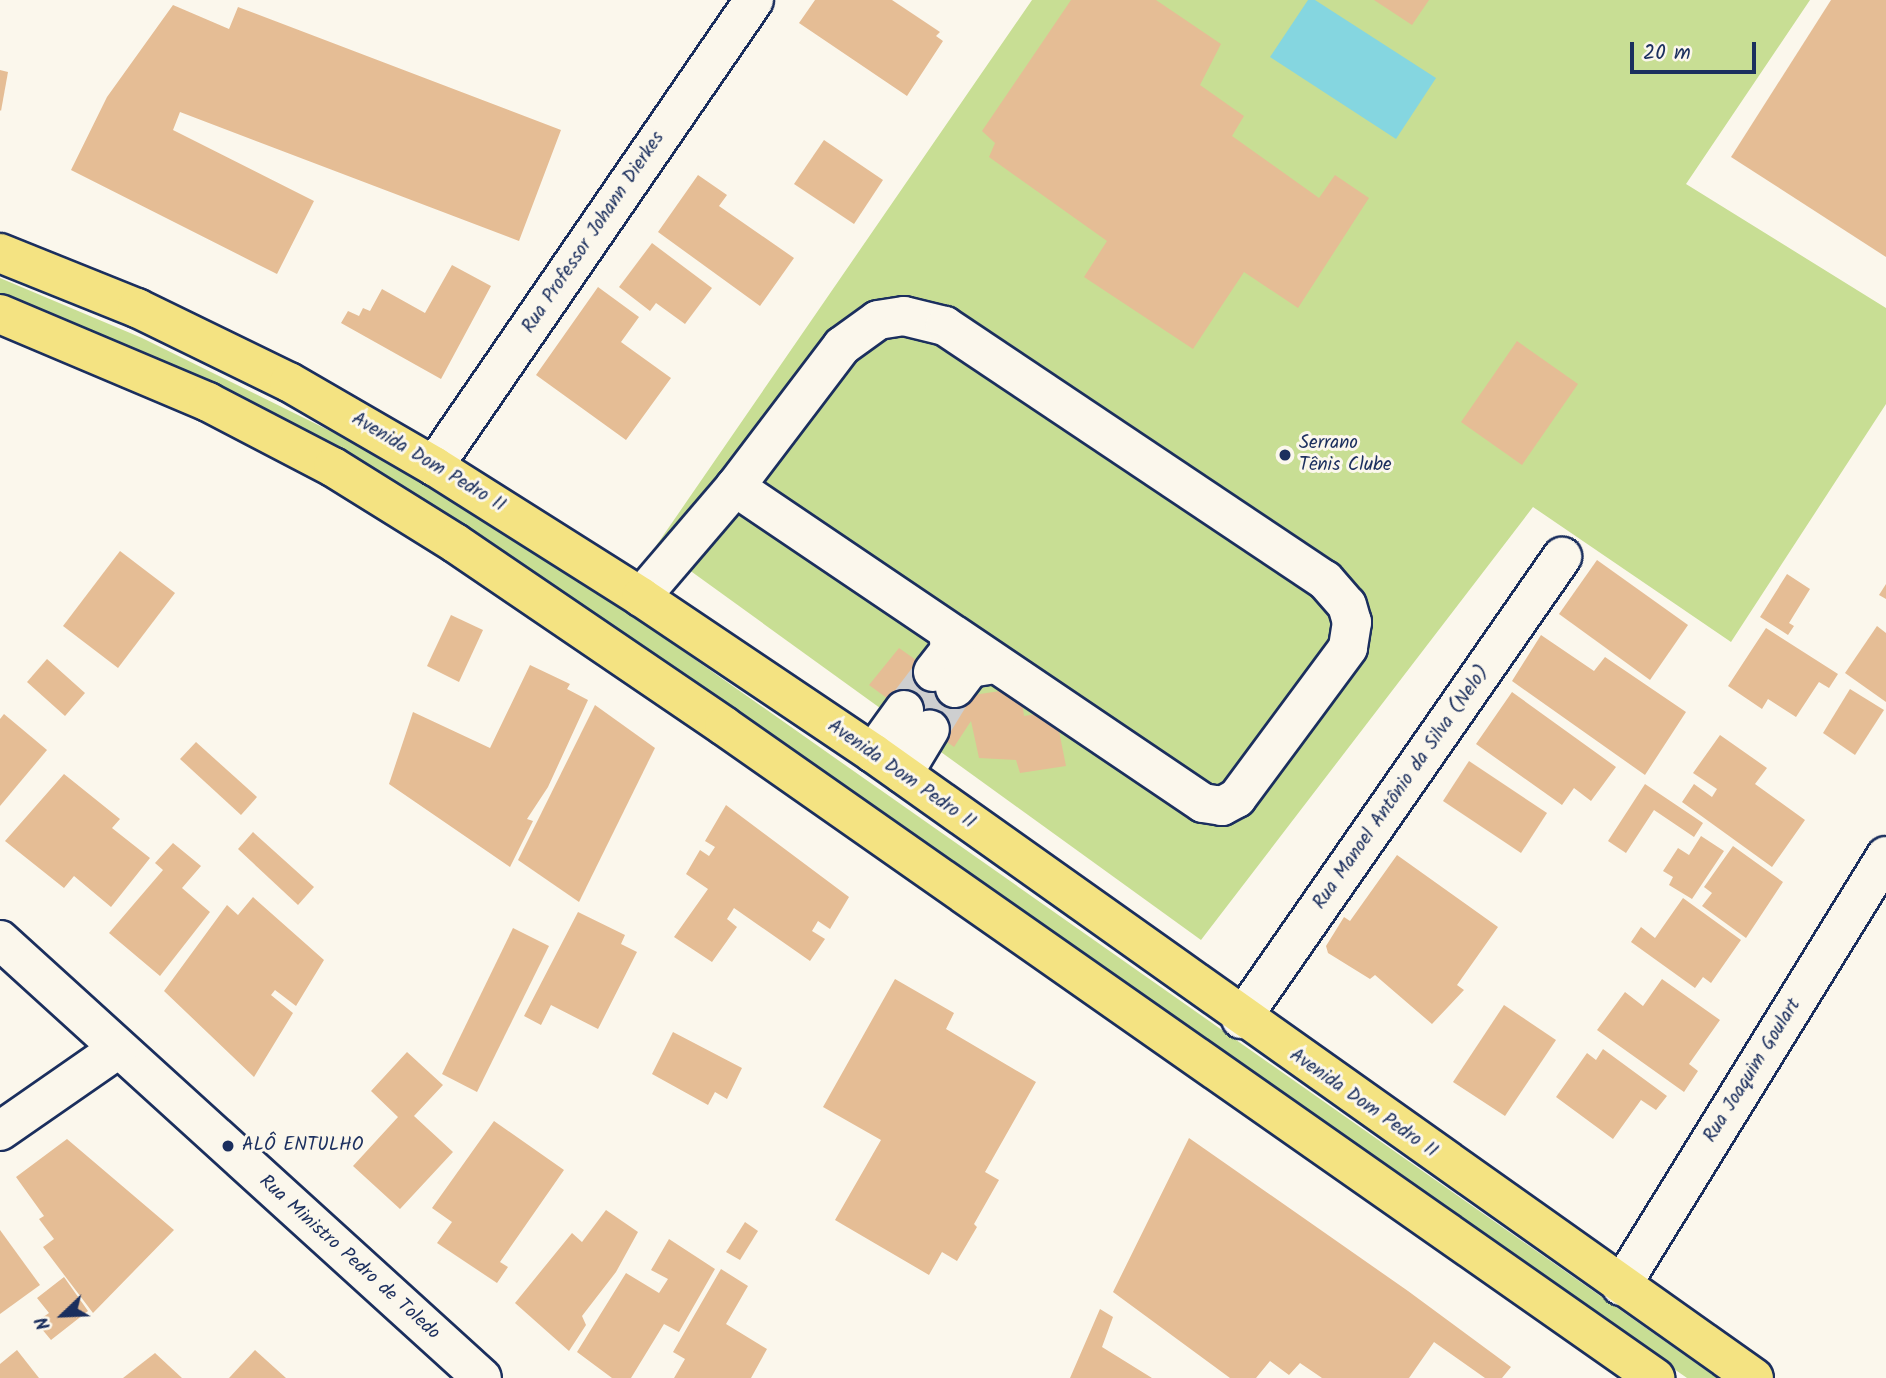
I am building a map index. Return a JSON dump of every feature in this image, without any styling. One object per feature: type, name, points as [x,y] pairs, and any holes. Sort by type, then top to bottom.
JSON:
[{"type":"main road","name":"Avenida Dom Pedro II","points":[[0,253],[232,352],[434,466],[641,597],[888,764],[1241,1019],[1754,1378]]},
{"type":"main road","points":[[0,314],[208,402],[333,467],[455,543],[724,726],[1655,1378]]},
{"type":"street","name":"Rua Professor Johann Dierkes","points":[[434,466],[754,0]]},
{"type":"street","points":[[641,597],[735,487],[842,346],[878,320],[904,316],[945,326],[1325,580],[1347,605],[1352,622],[1348,648],[1237,798],[1223,806],[1203,803],[735,487]]},
{"type":"street","name":"Rua Manoel Antônio da Silva (Nelo)","points":[[1241,1019],[1562,557]]},
{"type":"street","points":[[947,632],[950,650],[944,680],[970,668],[995,664]]},
{"type":"street","points":[[888,764],[917,720]]},
{"type":"street","name":"Rua Joaquim Goulart","points":[[1621,1286],[1886,856]]},
{"type":"street","name":"Rua Ministro Pedro de Toledo","points":[[0,940],[482,1378]]},
{"type":"street","points":[[0,1131],[118,1049]]},
{"type":"green space","name":"Serrano Tênis Clube","points":[[1032,0],[1810,0],[1686,184],[1886,308],[1886,404],[1731,642],[1533,507],[1201,940],[656,546]]},
{"type":"green space","points":[[0,278],[142,338],[389,460],[589,585],[1717,1378],[1687,1378],[588,608],[376,474],[219,390],[0,294]]},
{"type":"water","points":[[1308,0],[1315,0],[1436,78],[1396,139],[1270,57]]},
{"type":"building","points":[[815,0],[892,0],[940,32],[936,36],[943,41],[907,96],[799,23]]},
{"type":"building","points":[[1071,0],[1156,0],[1221,44],[1200,85],[1244,116],[1232,136],[1319,198],[1335,175],[1369,198],[1298,308],[1244,272],[1193,349],[1084,277],[1107,241],[989,157],[995,143],[982,131]]},
{"type":"building","points":[[1374,0],[1429,0],[1412,25]]},
{"type":"building","points":[[1831,0],[1886,0],[1886,257],[1731,157]]},
{"type":"building","points":[[173,5],[229,29],[238,7],[561,130],[519,241],[180,112],[173,130],[314,201],[277,274],[71,170],[107,97]]},
{"type":"building","points":[[0,70],[8,72],[1,111],[0,110]]},
{"type":"building","points":[[824,140],[883,180],[854,224],[794,184]]},
{"type":"building","points":[[698,175],[727,195],[719,206],[794,258],[760,306],[658,232]]},
{"type":"building","points":[[652,243],[712,288],[685,324],[656,303],[650,311],[619,287]]},
{"type":"building","points":[[452,265],[491,286],[441,379],[341,323],[348,311],[359,316],[363,308],[370,311],[382,289],[425,313]]},
{"type":"building","points":[[598,287],[639,317],[621,342],[671,378],[626,440],[536,375]]},
{"type":"building","points":[[1517,341],[1578,384],[1522,465],[1461,422]]},
{"type":"building","points":[[120,551],[175,593],[118,668],[63,626]]},
{"type":"building","points":[[1597,560],[1688,625],[1650,680],[1559,614]]},
{"type":"building","points":[[1787,574],[1810,589],[1789,623],[1794,626],[1788,635],[1760,617]]},
{"type":"building","points":[[1886,584],[1886,599],[1879,595]]},
{"type":"building","points":[[451,615],[483,630],[459,682],[427,666]]},
{"type":"building","points":[[1877,626],[1886,633],[1886,702],[1845,673]]},
{"type":"building","points":[[1766,628],[1838,674],[1829,688],[1819,682],[1796,717],[1768,699],[1762,709],[1728,686]]},
{"type":"building","points":[[1541,635],[1594,671],[1605,657],[1686,712],[1645,775],[1512,681]]},
{"type":"building","points":[[899,648],[967,696],[1020,688],[1024,716],[1055,711],[1066,766],[1020,773],[1016,760],[979,758],[971,721],[954,747],[869,685]]},
{"type":"building","points":[[47,659],[85,693],[65,716],[27,682]]},
{"type":"building","points":[[530,665],[570,684],[567,689],[588,700],[548,787],[527,819],[533,821],[510,867],[389,784],[413,712],[490,748]]},
{"type":"building","points":[[1850,689],[1884,710],[1855,755],[1823,733]]},
{"type":"building","points":[[1512,692],[1616,767],[1591,801],[1574,788],[1562,805],[1476,744]]},
{"type":"building","points":[[595,705],[655,748],[579,902],[518,860]]},
{"type":"building","points":[[4,714],[47,750],[0,806],[0,719]]},
{"type":"building","points":[[1720,735],[1767,768],[1755,784],[1805,820],[1772,867],[1682,802],[1694,784],[1712,797],[1717,789],[1693,773]]},
{"type":"building","points":[[196,742],[257,797],[241,815],[180,759]]},
{"type":"building","points":[[1469,761],[1547,813],[1521,853],[1443,801]]},
{"type":"building","points":[[64,774],[120,819],[112,828],[150,858],[111,907],[74,876],[64,888],[5,841]]},
{"type":"building","points":[[1645,784],[1703,823],[1694,837],[1654,810],[1626,853],[1608,841]]},
{"type":"building","points":[[726,805],[849,897],[830,929],[818,921],[812,931],[825,939],[810,961],[734,908],[727,919],[737,927],[712,962],[674,937],[708,889],[686,874],[700,850],[709,856],[715,847],[705,841]]},
{"type":"building","points":[[253,832],[314,887],[298,905],[238,849]]},
{"type":"building","points":[[1701,836],[1724,851],[1692,899],[1669,885],[1673,877],[1663,871],[1678,848],[1689,855]]},
{"type":"building","points":[[173,843],[201,866],[182,888],[210,912],[160,976],[109,933],[163,870],[155,863]]},
{"type":"building","points":[[1733,846],[1783,882],[1746,938],[1702,906],[1712,893],[1704,887]]},
{"type":"building","points":[[1397,855],[1498,927],[1457,985],[1464,990],[1432,1024],[1375,975],[1370,979],[1328,953],[1326,946],[1344,917],[1350,921]]},
{"type":"building","points":[[253,897],[324,960],[296,1006],[275,990],[271,995],[293,1013],[254,1077],[164,991],[227,905],[238,915]]},
{"type":"building","points":[[1683,898],[1741,940],[1711,983],[1703,977],[1695,988],[1631,942],[1641,927],[1655,938]]},
{"type":"building","points":[[578,912],[625,935],[621,944],[637,952],[598,1029],[551,1005],[541,1025],[524,1016]]},
{"type":"building","points":[[513,928],[549,946],[477,1092],[442,1074]]},
{"type":"building","points":[[895,979],[954,1013],[946,1029],[1036,1082],[985,1172],[999,1180],[974,1224],[977,1227],[957,1261],[942,1252],[929,1275],[835,1220],[881,1140],[823,1107]]},
{"type":"building","points":[[1662,979],[1720,1020],[1689,1064],[1698,1071],[1684,1092],[1597,1030],[1625,992],[1643,1006]]},
{"type":"building","points":[[1504,1005],[1556,1040],[1505,1116],[1453,1082]]},
{"type":"building","points":[[673,1032],[742,1068],[727,1099],[715,1092],[708,1105],[652,1074]]},
{"type":"building","points":[[1603,1049],[1667,1096],[1656,1110],[1641,1100],[1613,1139],[1556,1097],[1587,1053],[1596,1060]]},
{"type":"building","points":[[407,1052],[443,1085],[414,1116],[453,1152],[400,1209],[353,1166],[398,1117],[371,1091]]},
{"type":"building","points":[[494,1121],[564,1170],[500,1262],[508,1267],[497,1283],[437,1243],[452,1222],[432,1208]]},
{"type":"building","points":[[1189,1138],[1408,1291],[1511,1367],[1502,1378],[1485,1378],[1434,1342],[1409,1378],[1322,1378],[1300,1363],[1289,1375],[1270,1361],[1256,1378],[1230,1378],[1113,1292]]},
{"type":"building","points":[[67,1139],[174,1230],[93,1313],[43,1247],[54,1239],[39,1219],[44,1216],[16,1177]]},
{"type":"building","points":[[606,1210],[638,1232],[616,1272],[582,1316],[586,1325],[569,1351],[515,1303],[572,1233],[582,1242]]},
{"type":"building","points":[[745,1222],[758,1231],[740,1260],[726,1252]]},
{"type":"building","points":[[0,1230],[40,1285],[0,1314]]},
{"type":"building","points":[[669,1239],[715,1269],[679,1332],[664,1324],[631,1378],[612,1378],[577,1352],[626,1273],[659,1293],[668,1279],[651,1270]]},
{"type":"building","points":[[721,1269],[748,1286],[726,1324],[767,1349],[751,1378],[674,1378],[685,1359],[673,1352]]},
{"type":"building","points":[[64,1277],[88,1311],[51,1340],[36,1322],[49,1313],[37,1298]]},
{"type":"building","points":[[1100,1309],[1113,1317],[1102,1347],[1152,1378],[1070,1378]]},
{"type":"building","points":[[17,1350],[39,1378],[0,1378],[0,1364]]},
{"type":"building","points":[[255,1350],[286,1378],[229,1378]]},
{"type":"building","points":[[155,1353],[182,1378],[123,1378]]},
{"type":"tunnel","points":[[904,710],[933,672]]},
{"type":"tunnel","points":[[930,729],[955,688]]},
{"type":"place","name":"Serrano Tênis Clube","points":[[1285,455]]},
{"type":"place","name":"ALÔ ENTULHO","points":[[228,1146]]}]
